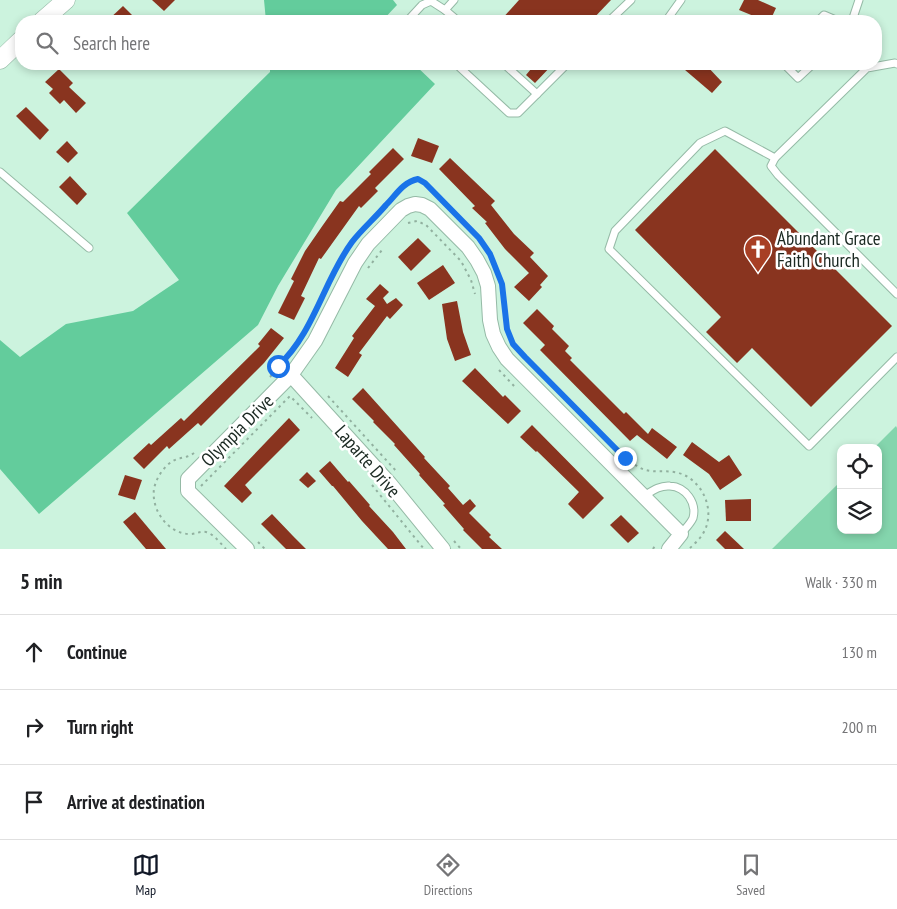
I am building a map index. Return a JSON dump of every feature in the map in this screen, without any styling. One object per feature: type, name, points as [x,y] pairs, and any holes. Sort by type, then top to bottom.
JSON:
[{"type":"street","points":[[49,15],[66,0]]},
{"type":"street","points":[[0,60],[15,46]]},
{"type":"street","name":"Olympia Drive","points":[[195,488],[188,479],[291,375],[315,341],[356,262],[368,244],[401,210],[415,204],[430,209],[468,247],[477,260],[488,286],[490,320],[498,348],[644,496]]},
{"type":"street","name":"Laparte Drive","points":[[291,375],[390,484],[443,549]]},
{"type":"street","points":[[195,488],[247,549]]},
{"type":"street","points":[[644,496],[681,534],[664,546]]},
{"type":"lane","points":[[445,10],[454,0]]},
{"type":"lane","points":[[615,15],[630,0]]},
{"type":"lane","points":[[670,15],[681,0]]},
{"type":"lane","points":[[854,15],[859,0]]},
{"type":"lane","points":[[413,15],[422,5],[431,1],[451,15]]},
{"type":"lane","points":[[882,65],[897,64]]},
{"type":"lane","points":[[462,70],[509,113],[518,113],[561,70]]},
{"type":"lane","points":[[511,70],[537,94]]},
{"type":"lane","points":[[790,70],[798,78],[807,70]]},
{"type":"lane","points":[[865,70],[775,158],[771,166],[897,294]]},
{"type":"lane","points":[[775,158],[725,131],[700,143],[615,231],[609,249],[809,446],[897,357]]},
{"type":"lane","points":[[0,172],[89,248]]},
{"type":"lane","points":[[644,496],[655,488],[670,486],[686,492],[694,504],[693,519],[681,534]]},
{"type":"path","points":[[381,211],[409,181],[418,179],[425,183],[472,232]]},
{"type":"path","points":[[408,222],[426,225],[461,262],[471,280],[476,297]]},
{"type":"path","points":[[479,238],[493,261]]},
{"type":"path","points":[[364,274],[386,246]]},
{"type":"path","points":[[322,296],[335,272]]},
{"type":"path","points":[[499,276],[502,284],[507,329],[513,344],[525,357]]},
{"type":"path","points":[[269,378],[286,358],[305,330]]},
{"type":"path","points":[[495,364],[520,392]]},
{"type":"path","points":[[195,488],[290,396],[314,421]]},
{"type":"path","points":[[578,411],[625,458],[638,467],[648,472],[675,472],[689,477],[698,485],[706,496],[709,509],[703,535],[689,549]]},
{"type":"path","points":[[195,453],[189,457],[173,461],[163,469],[156,480],[154,502],[158,513],[166,523],[176,530],[189,534],[207,532],[226,549]]},
{"type":"path","points":[[371,483],[424,549]]},
{"type":"path","points":[[653,549],[664,546]]},
{"type":"green space","points":[[264,0],[393,0],[397,5],[388,15],[265,15]]},
{"type":"green space","points":[[270,70],[420,70],[435,84],[336,190],[278,286],[258,325],[39,514],[0,469],[0,340],[20,357],[66,324],[133,311],[179,280],[127,213]]},
{"type":"green space","points":[[896,426],[897,549],[772,549],[837,485],[837,534],[882,534],[882,444],[878,444]]},
{"type":"building","points":[[152,0],[175,0],[164,11]]},
{"type":"building","points":[[519,0],[611,0],[597,15],[505,15]]},
{"type":"building","points":[[744,0],[758,0],[776,8],[773,15],[751,15],[739,10]]},
{"type":"building","points":[[123,6],[132,15],[113,15]]},
{"type":"building","points":[[60,70],[73,83],[69,87],[86,103],[76,113],[64,100],[60,104],[49,93],[53,89],[45,82]]},
{"type":"building","points":[[530,70],[547,70],[535,83],[526,75]]},
{"type":"building","points":[[685,70],[711,70],[722,82],[712,93]]},
{"type":"building","points":[[26,107],[49,130],[40,140],[16,116]]},
{"type":"building","points":[[418,138],[439,146],[432,163],[411,156]]},
{"type":"building","points":[[67,141],[78,153],[68,163],[56,152]]},
{"type":"building","points":[[393,148],[404,159],[375,188],[378,191],[361,208],[359,206],[321,259],[319,258],[301,296],[305,298],[294,320],[278,313],[294,281],[291,279],[305,251],[323,225],[340,201],[343,202],[371,174],[369,172]]},
{"type":"building","name":"Abundant Grace Faith Church","points":[[715,149],[892,326],[811,407],[752,348],[737,363],[706,332],[721,317],[635,230]]},
{"type":"building","points":[[450,158],[495,201],[491,205],[514,234],[534,253],[530,257],[548,276],[540,285],[542,287],[529,301],[514,287],[529,273],[505,249],[485,223],[487,222],[472,208],[475,206],[439,169]]},
{"type":"building","points":[[70,176],[87,194],[77,205],[59,187]]},
{"type":"building","points":[[418,238],[431,251],[411,271],[398,257]]},
{"type":"building","points":[[443,265],[455,283],[429,300],[417,283]]},
{"type":"building","points":[[380,284],[389,292],[383,298],[387,304],[396,298],[403,305],[390,319],[387,316],[359,353],[362,355],[348,377],[335,368],[354,338],[352,336],[375,306],[366,299]]},
{"type":"building","points":[[457,301],[463,332],[471,355],[455,361],[447,339],[442,304]]},
{"type":"building","points":[[537,309],[554,326],[552,329],[569,346],[565,351],[572,358],[570,360],[624,414],[626,412],[648,434],[652,428],[677,447],[667,459],[637,435],[630,441],[540,350],[545,345],[523,323]]},
{"type":"building","points":[[271,328],[284,338],[264,363],[201,426],[198,423],[169,449],[167,446],[144,469],[133,458],[149,443],[151,445],[181,418],[184,421],[260,346],[258,344]]},
{"type":"building","points":[[475,368],[503,397],[505,395],[521,411],[508,424],[462,381]]},
{"type":"building","points":[[363,388],[450,486],[448,488],[463,505],[470,499],[476,506],[469,513],[502,549],[482,549],[463,530],[443,505],[445,504],[395,444],[352,399]]},
{"type":"building","points":[[289,418],[300,430],[245,485],[252,493],[242,503],[224,486]]},
{"type":"building","points":[[532,425],[604,498],[583,519],[568,504],[579,492],[520,437]]},
{"type":"building","points":[[692,442],[719,462],[729,455],[742,475],[720,490],[709,474],[683,455]]},
{"type":"building","points":[[330,461],[370,505],[406,549],[388,549],[362,521],[319,471]]},
{"type":"building","points":[[307,472],[316,481],[308,488],[299,480]]},
{"type":"building","points":[[125,475],[142,480],[135,500],[118,495]]},
{"type":"building","points":[[751,499],[751,521],[726,521],[725,500]]},
{"type":"building","points":[[135,512],[166,549],[146,549],[123,522]]},
{"type":"building","points":[[272,514],[306,549],[286,549],[261,524]]},
{"type":"building","points":[[621,515],[639,533],[628,543],[610,525]]},
{"type":"building","points":[[725,531],[744,549],[725,549],[716,540]]},
{"type":"place","name":"Abundant Grace Faith Church","points":[[758,273]]},
{"type":"route","points":[[278,366],[286,358],[305,330],[352,242],[396,193],[409,181],[418,179],[425,183],[479,238],[490,254],[502,284],[507,329],[513,344],[625,458]]}]
